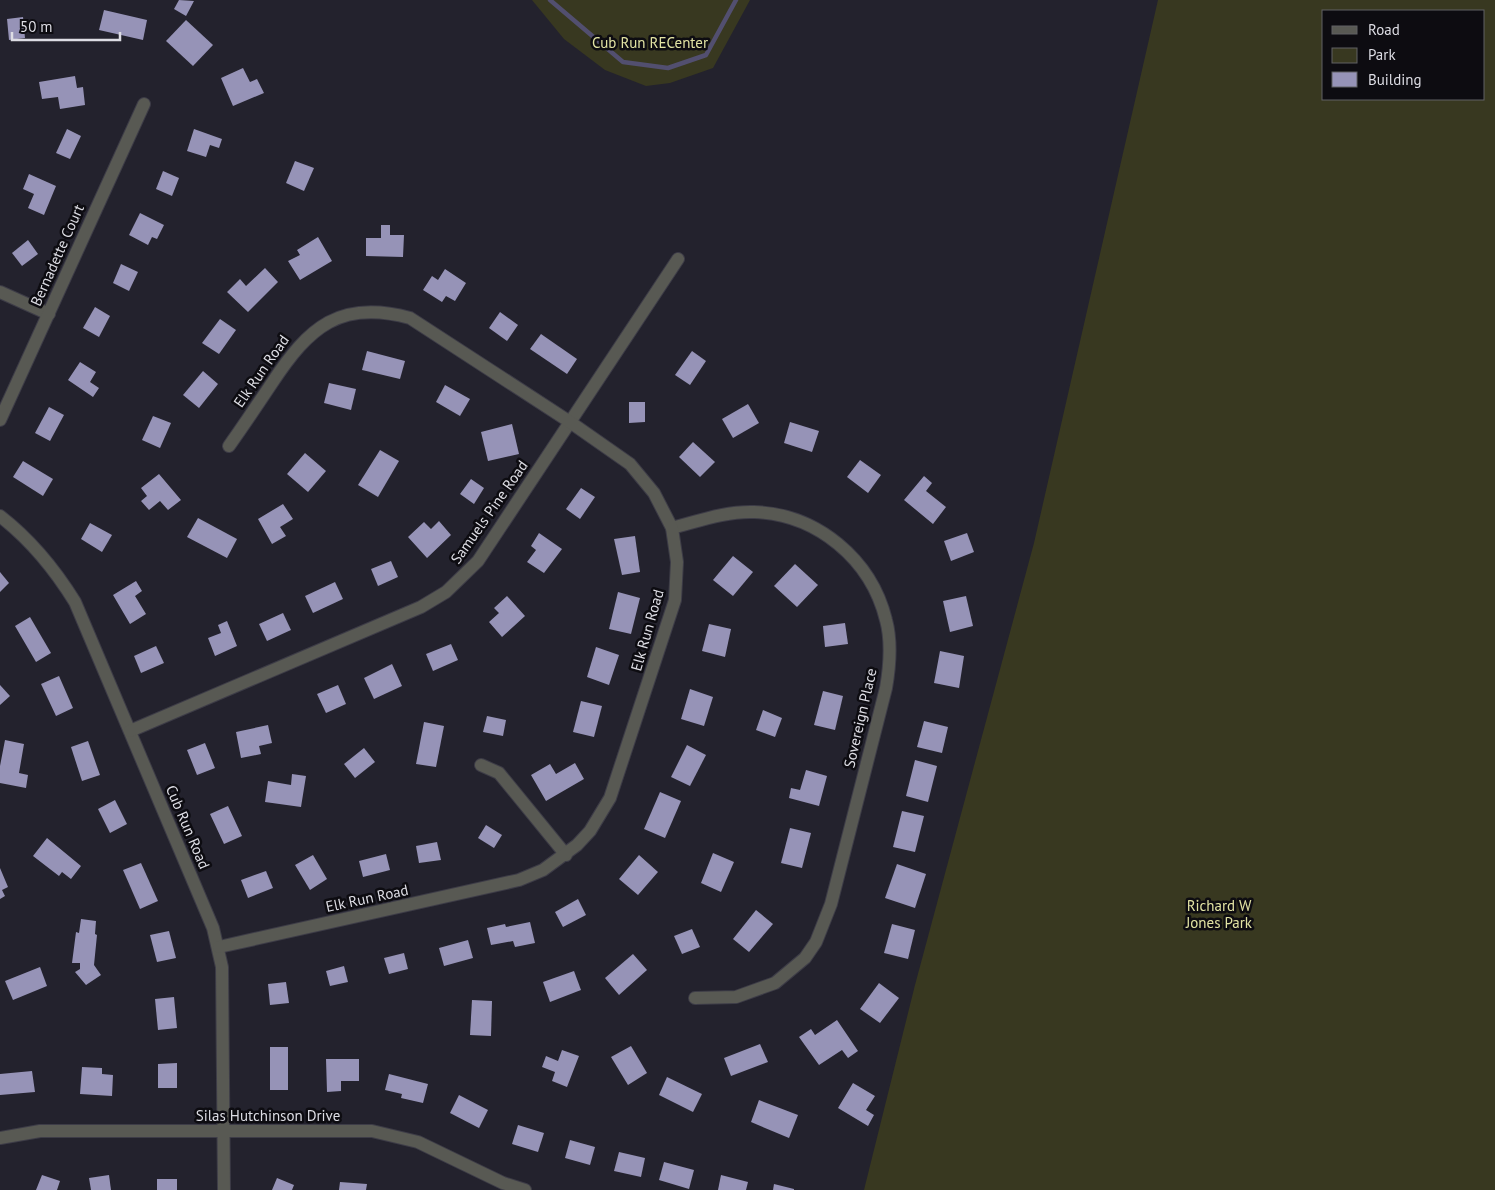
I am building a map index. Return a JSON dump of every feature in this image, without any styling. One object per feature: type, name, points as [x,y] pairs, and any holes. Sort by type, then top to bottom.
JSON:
[{"type":"street","name":"Bernadette Court","points":[[0,420],[144,104]]},
{"type":"street","name":"Samuels Pine Road","points":[[130,731],[421,606],[446,592],[478,561],[678,259]]},
{"type":"street","points":[[0,292],[49,314]]},
{"type":"street","name":"Elk Run Road","points":[[219,947],[519,880],[543,870],[566,855],[590,831],[610,798],[671,618],[678,580],[672,528],[654,493],[630,464],[420,323],[390,313],[359,313],[328,323],[300,343],[229,446]]},
{"type":"street","name":"Sovereign Place","points":[[672,528],[720,515],[753,512],[794,519],[809,525],[830,537],[849,553],[864,571],[879,598],[890,642],[890,665],[886,688],[829,911],[816,942],[805,958],[775,983],[736,997],[695,998]]},
{"type":"street","name":"Cub Run Road","points":[[0,516],[37,548],[58,574],[75,602],[219,947],[222,967],[224,1190]]},
{"type":"street","points":[[481,766],[499,773],[566,855]]},
{"type":"street","name":"Silas Hutchinson Drive","points":[[0,1138],[40,1131],[372,1131],[418,1142],[503,1183],[525,1190]]},
{"type":"green space","name":"Cub Run RECenter","points":[[532,0],[750,0],[713,68],[670,83],[646,86],[605,70],[564,39]]},
{"type":"green space","name":"Richard W Jones Park","points":[[1158,0],[1495,0],[1495,1190],[864,1190],[915,985],[1034,543]]},
{"type":"building","points":[[179,0],[194,1],[186,16],[174,9]]},
{"type":"building","points":[[104,10],[147,20],[143,40],[99,30]]},
{"type":"building","points":[[23,17],[25,38],[9,40],[7,19]]},
{"type":"building","points":[[186,20],[213,45],[193,66],[166,41]]},
{"type":"building","points":[[243,68],[250,82],[257,79],[264,93],[233,106],[221,78]]},
{"type":"building","points":[[75,76],[77,88],[83,87],[85,105],[60,109],[58,97],[42,99],[39,82]]},
{"type":"building","points":[[67,129],[81,136],[70,159],[56,153]]},
{"type":"building","points":[[194,129],[222,139],[219,148],[210,145],[206,157],[187,151]]},
{"type":"building","points":[[295,161],[314,168],[304,191],[286,183]]},
{"type":"building","points":[[163,171],[179,178],[172,196],[156,189]]},
{"type":"building","points":[[29,174],[56,186],[44,215],[28,208],[34,194],[23,189]]},
{"type":"building","points":[[140,213],[164,225],[157,239],[152,237],[148,245],[129,235]]},
{"type":"building","points":[[381,225],[390,225],[390,235],[404,235],[403,257],[366,256],[366,238],[381,238]]},
{"type":"building","points":[[318,237],[332,261],[300,280],[288,261],[300,255],[297,250]]},
{"type":"building","points":[[28,240],[38,254],[22,266],[12,253]]},
{"type":"building","points":[[121,264],[138,272],[129,291],[113,283]]},
{"type":"building","points":[[265,268],[278,282],[248,312],[227,292],[240,279],[246,286]]},
{"type":"building","points":[[445,269],[466,283],[455,301],[446,296],[442,302],[423,290],[432,276],[438,280]]},
{"type":"building","points":[[95,307],[110,316],[99,337],[83,328]]},
{"type":"building","points":[[500,312],[518,325],[507,341],[489,328]]},
{"type":"building","points":[[220,319],[236,330],[219,354],[202,343]]},
{"type":"building","points":[[541,334],[577,359],[567,374],[530,349]]},
{"type":"building","points":[[367,351],[405,361],[400,379],[362,370]]},
{"type":"building","points":[[692,351],[706,361],[690,385],[675,375]]},
{"type":"building","points":[[80,362],[96,372],[90,382],[99,388],[93,397],[68,380]]},
{"type":"building","points":[[203,371],[218,384],[199,408],[183,395]]},
{"type":"building","points":[[329,383],[356,389],[351,410],[324,403]]},
{"type":"building","points":[[445,385],[470,399],[460,416],[436,402]]},
{"type":"building","points":[[629,402],[645,402],[645,422],[629,423]]},
{"type":"building","points":[[748,404],[759,423],[733,438],[722,419]]},
{"type":"building","points":[[49,407],[64,415],[50,441],[35,433]]},
{"type":"building","points":[[153,416],[171,423],[160,448],[142,440]]},
{"type":"building","points":[[790,422],[819,431],[812,452],[784,443]]},
{"type":"building","points":[[512,424],[519,454],[488,461],[481,432]]},
{"type":"building","points":[[693,442],[715,462],[700,477],[679,457]]},
{"type":"building","points":[[380,450],[399,461],[378,497],[358,485]]},
{"type":"building","points":[[305,453],[326,471],[308,492],[287,474]]},
{"type":"building","points":[[860,460],[881,475],[868,493],[847,477]]},
{"type":"building","points":[[23,461],[53,479],[43,496],[13,477]]},
{"type":"building","points":[[159,474],[181,500],[168,510],[160,501],[149,510],[141,501],[147,496],[141,488]]},
{"type":"building","points":[[924,476],[932,483],[926,491],[946,507],[933,524],[904,500]]},
{"type":"building","points":[[471,479],[484,488],[474,504],[460,494]]},
{"type":"building","points":[[581,488],[595,497],[580,519],[566,509]]},
{"type":"building","points":[[283,504],[293,519],[280,527],[286,536],[272,544],[258,519]]},
{"type":"building","points":[[198,518],[237,539],[227,558],[187,537]]},
{"type":"building","points":[[439,521],[451,535],[427,558],[408,537],[424,522],[431,529]]},
{"type":"building","points":[[90,523],[112,535],[102,552],[81,539]]},
{"type":"building","points":[[539,533],[562,549],[544,573],[527,562],[536,550],[531,546]]},
{"type":"building","points":[[967,533],[974,552],[951,561],[944,541]]},
{"type":"building","points":[[635,536],[640,572],[622,575],[614,539]]},
{"type":"building","points":[[733,556],[753,572],[733,596],[713,580]]},
{"type":"building","points":[[391,561],[398,577],[378,586],[371,569]]},
{"type":"building","points":[[795,564],[818,585],[797,607],[774,586]]},
{"type":"building","points":[[0,572],[9,583],[0,592]]},
{"type":"building","points":[[136,581],[142,591],[135,596],[146,614],[130,624],[113,595]]},
{"type":"building","points":[[335,582],[343,599],[313,613],[305,596]]},
{"type":"building","points":[[618,592],[640,598],[631,634],[609,629]]},
{"type":"building","points":[[507,596],[525,616],[502,637],[489,622],[499,613],[494,608]]},
{"type":"building","points":[[966,596],[973,626],[950,632],[943,601]]},
{"type":"building","points":[[283,613],[291,630],[267,641],[259,624]]},
{"type":"building","points":[[30,617],[51,653],[36,662],[15,626]]},
{"type":"building","points":[[227,621],[237,646],[215,656],[208,638],[221,633],[218,625]]},
{"type":"building","points":[[845,623],[848,644],[825,647],[823,626]]},
{"type":"building","points":[[709,624],[731,629],[725,657],[702,651]]},
{"type":"building","points":[[451,644],[458,660],[433,671],[426,654]]},
{"type":"building","points":[[156,646],[164,663],[141,673],[134,656]]},
{"type":"building","points":[[596,647],[619,655],[609,685],[587,677]]},
{"type":"building","points":[[940,651],[964,656],[959,688],[934,683]]},
{"type":"building","points":[[392,664],[402,686],[374,699],[364,678]]},
{"type":"building","points":[[59,676],[73,708],[56,716],[41,684]]},
{"type":"building","points":[[0,685],[10,696],[0,705]]},
{"type":"building","points":[[338,685],[346,704],[326,713],[317,694]]},
{"type":"building","points":[[690,689],[713,697],[704,726],[681,719]]},
{"type":"building","points":[[823,691],[843,696],[835,730],[814,725]]},
{"type":"building","points":[[581,701],[602,706],[594,737],[573,732]]},
{"type":"building","points":[[763,710],[782,718],[775,737],[756,730]]},
{"type":"building","points":[[487,716],[506,720],[503,736],[483,732]]},
{"type":"building","points":[[924,721],[948,727],[942,753],[917,747]]},
{"type":"building","points":[[424,722],[444,726],[436,767],[416,764]]},
{"type":"building","points":[[268,725],[272,743],[259,746],[261,754],[241,758],[236,732]]},
{"type":"building","points":[[5,740],[24,744],[19,773],[28,775],[26,788],[0,783],[0,766]]},
{"type":"building","points":[[88,741],[100,775],[82,781],[71,747]]},
{"type":"building","points":[[205,743],[215,768],[197,775],[187,750]]},
{"type":"building","points":[[687,745],[706,755],[690,786],[671,777]]},
{"type":"building","points":[[364,748],[375,762],[355,778],[344,764]]},
{"type":"building","points":[[915,760],[937,766],[928,802],[906,796]]},
{"type":"building","points":[[575,763],[584,779],[546,801],[531,775],[550,764],[556,774]]},
{"type":"building","points":[[806,770],[827,776],[819,806],[789,798],[791,788],[800,790]]},
{"type":"building","points":[[292,774],[306,776],[301,807],[265,802],[268,781],[291,785]]},
{"type":"building","points":[[660,792],[681,801],[665,838],[644,829]]},
{"type":"building","points":[[115,800],[127,824],[110,833],[98,809]]},
{"type":"building","points":[[228,806],[242,836],[224,844],[210,814]]},
{"type":"building","points":[[902,811],[924,816],[915,852],[893,847]]},
{"type":"building","points":[[486,825],[502,835],[494,848],[478,838]]},
{"type":"building","points":[[790,828],[811,833],[802,868],[781,863]]},
{"type":"building","points":[[47,838],[81,866],[71,879],[62,872],[59,876],[33,856]]},
{"type":"building","points":[[437,842],[441,860],[419,863],[416,846]]},
{"type":"building","points":[[713,853],[734,862],[721,892],[701,883]]},
{"type":"building","points":[[386,854],[390,870],[363,877],[359,861]]},
{"type":"building","points":[[313,855],[327,879],[310,890],[295,865]]},
{"type":"building","points":[[639,855],[658,872],[638,895],[619,879]]},
{"type":"building","points":[[141,863],[158,901],[140,909],[123,870]]},
{"type":"building","points":[[897,864],[926,874],[915,908],[885,898]]},
{"type":"building","points":[[0,868],[8,887],[2,890],[5,896],[0,899]]},
{"type":"building","points":[[266,871],[273,888],[248,898],[241,880]]},
{"type":"building","points":[[578,899],[586,915],[563,927],[555,912]]},
{"type":"building","points":[[756,910],[773,924],[749,952],[733,939]]},
{"type":"building","points":[[81,919],[96,921],[95,934],[97,935],[94,965],[101,975],[86,985],[75,972],[80,969],[80,963],[72,963],[76,932],[79,933]]},
{"type":"building","points":[[530,922],[535,943],[515,947],[513,941],[491,945],[487,928],[505,924],[506,927]]},
{"type":"building","points":[[892,924],[915,930],[908,959],[884,953]]},
{"type":"building","points":[[692,929],[700,947],[682,954],[674,936]]},
{"type":"building","points":[[169,931],[176,958],[157,962],[150,935]]},
{"type":"building","points":[[468,940],[473,958],[444,966],[439,948]]},
{"type":"building","points":[[404,953],[408,969],[389,974],[384,958]]},
{"type":"building","points":[[633,954],[647,970],[619,995],[605,978]]},
{"type":"building","points":[[344,966],[348,982],[330,986],[326,971]]},
{"type":"building","points":[[40,967],[47,986],[13,1000],[5,981]]},
{"type":"building","points":[[574,971],[581,990],[550,1002],[543,982]]},
{"type":"building","points":[[286,982],[289,1003],[270,1005],[268,984]]},
{"type":"building","points":[[879,983],[899,998],[880,1023],[860,1009]]},
{"type":"building","points":[[174,997],[177,1028],[158,1030],[155,999]]},
{"type":"building","points":[[472,1000],[492,1001],[491,1036],[470,1035]]},
{"type":"building","points":[[837,1020],[858,1051],[848,1058],[842,1050],[819,1065],[799,1037],[811,1029],[815,1035]]},
{"type":"building","points":[[760,1044],[768,1062],[731,1076],[724,1058]]},
{"type":"building","points":[[631,1046],[647,1073],[628,1085],[611,1057]]},
{"type":"building","points":[[270,1047],[288,1047],[288,1090],[270,1090]]},
{"type":"building","points":[[562,1050],[579,1056],[567,1087],[552,1081],[555,1072],[542,1067],[546,1056],[558,1061]]},
{"type":"building","points":[[326,1059],[359,1059],[359,1081],[341,1081],[341,1091],[327,1092]]},
{"type":"building","points":[[177,1063],[177,1088],[158,1088],[158,1064]]},
{"type":"building","points":[[82,1067],[102,1068],[102,1074],[113,1075],[112,1096],[80,1094]]},
{"type":"building","points":[[32,1071],[35,1092],[0,1095],[0,1074]]},
{"type":"building","points":[[389,1074],[428,1084],[423,1103],[401,1098],[402,1094],[385,1090]]},
{"type":"building","points":[[667,1077],[702,1094],[693,1112],[659,1095]]},
{"type":"building","points":[[853,1083],[875,1096],[866,1110],[874,1115],[868,1126],[838,1108]]},
{"type":"building","points":[[459,1095],[488,1110],[479,1128],[450,1113]]},
{"type":"building","points":[[759,1100],[798,1115],[789,1138],[751,1122]]},
{"type":"building","points":[[518,1125],[544,1133],[538,1152],[512,1144]]},
{"type":"building","points":[[570,1140],[595,1147],[590,1165],[565,1158]]},
{"type":"building","points":[[619,1152],[645,1158],[641,1177],[614,1171]]},
{"type":"building","points":[[664,1162],[694,1170],[689,1189],[659,1180]]},
{"type":"building","points":[[42,1175],[60,1181],[57,1190],[36,1190]]},
{"type":"building","points":[[109,1175],[111,1190],[91,1190],[89,1178]]},
{"type":"building","points":[[721,1175],[748,1182],[746,1190],[718,1190]]},
{"type":"building","points":[[277,1178],[294,1185],[292,1190],[272,1190]]},
{"type":"building","points":[[157,1179],[177,1179],[177,1190],[157,1190]]},
{"type":"building","points":[[340,1182],[367,1184],[366,1190],[339,1190]]},
{"type":"building","points":[[774,1184],[794,1189],[794,1190],[773,1190]]},
{"type":"waterway","points":[[550,0],[623,62],[668,68],[706,55],[736,0]]}]
